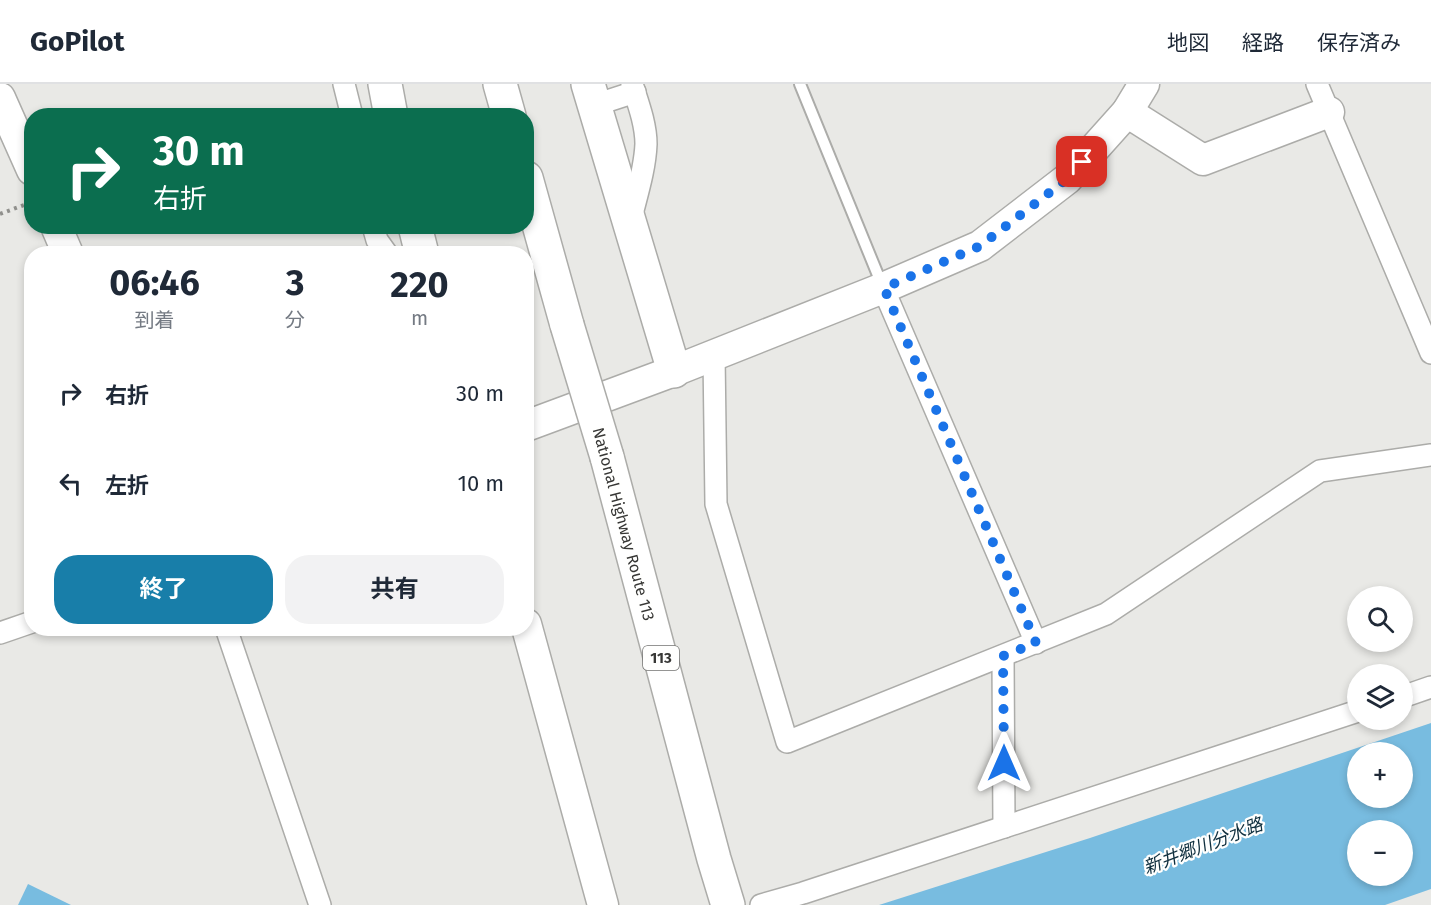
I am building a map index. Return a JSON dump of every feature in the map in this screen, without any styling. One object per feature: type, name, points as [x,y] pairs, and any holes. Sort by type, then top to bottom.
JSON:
[{"type":"highway","points":[[385,84],[390,108]]},
{"type":"highway","points":[[500,84],[507,108]]},
{"type":"highway","points":[[592,95],[674,371]]},
{"type":"highway","name":"National Highway Route 113","points":[[534,207],[607,457],[728,905]]},
{"type":"street","points":[[344,84],[350,108]]},
{"type":"street","points":[[534,423],[674,371],[884,288],[980,246],[1067,179],[1127,112],[1144,84]]},
{"type":"street","points":[[1317,84],[1431,352]]},
{"type":"street","points":[[592,95],[634,88],[646,142],[644,165],[630,222]]},
{"type":"street","points":[[0,98],[24,152]]},
{"type":"street","points":[[1127,112],[1203,160],[1329,112]]},
{"type":"street","points":[[884,288],[1036,643]]},
{"type":"street","points":[[714,355],[716,504],[787,742],[1106,614],[1320,471],[1431,455]]},
{"type":"street","points":[[0,633],[24,625]]},
{"type":"street","points":[[229,636],[320,905]]},
{"type":"street","points":[[529,636],[603,905]]},
{"type":"street","points":[[1003,656],[1004,827]]},
{"type":"street","points":[[1413,693],[1431,687]]},
{"type":"street","points":[[761,905],[1347,715]]},
{"type":"lane","points":[[800,84],[884,288]]},
{"type":"path","points":[[0,214],[24,205]]},
{"type":"water","name":"新井郷川分水路","points":[[1431,723],[1431,889],[1385,905],[879,905],[1090,838],[1347,751],[1347,808],[1413,808],[1413,742],[1375,742]]},
{"type":"water","points":[[28,884],[71,905],[18,905]]},
{"type":"route","points":[[1004,763],[1003,656],[1036,643],[884,288],[980,246],[1067,179],[1082,162]]}]
